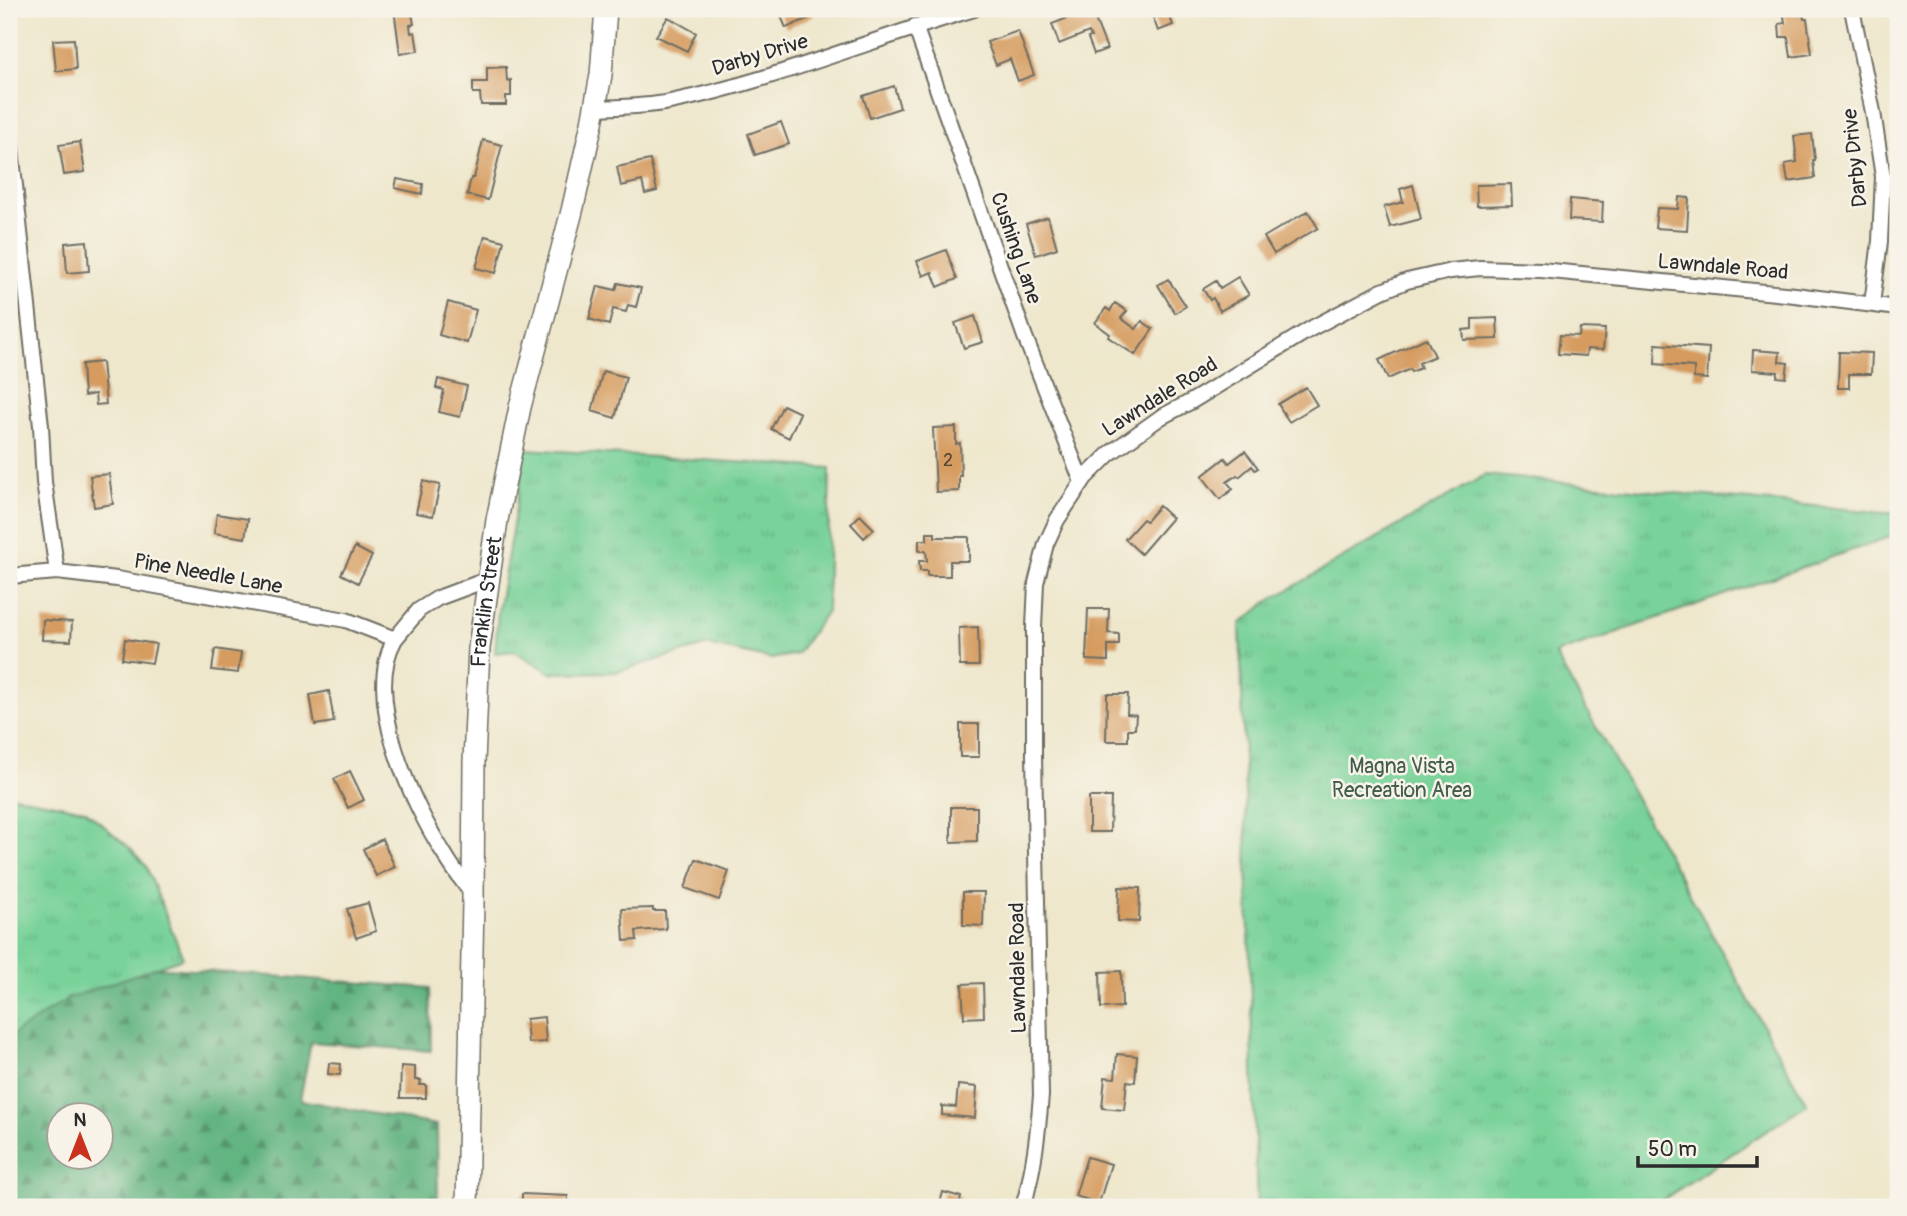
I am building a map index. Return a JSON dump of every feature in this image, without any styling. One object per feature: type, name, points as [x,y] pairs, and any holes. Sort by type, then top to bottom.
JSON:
[{"type":"street","name":"Franklin Street","points":[[467,1207],[479,648],[497,520],[520,407],[572,211],[601,75],[606,9]]},
{"type":"street","name":"Darby Drive","points":[[594,108],[668,103],[744,83],[974,9]]},
{"type":"street","name":"Darby Drive","points":[[1852,9],[1883,177],[1880,241],[1872,304]]},
{"type":"street","name":"Cushing Lane","points":[[915,26],[1025,337],[1082,482]]},
{"type":"street","points":[[9,130],[41,426],[44,482],[57,572]]},
{"type":"street","name":"Lawndale Road","points":[[1023,1207],[1038,1139],[1041,1095],[1034,756],[1036,583],[1046,544],[1057,520],[1082,482],[1109,454],[1142,430],[1312,328],[1395,286],[1440,273],[1480,268],[1541,270],[1898,308]]},
{"type":"street","name":"Pine Needle Lane","points":[[9,576],[57,572],[128,581],[346,620],[395,639]]},
{"type":"street","points":[[474,896],[444,855],[419,809],[399,761],[388,727],[385,672],[388,652],[395,639],[419,610],[438,598],[489,579]]},
{"type":"green space","points":[[526,449],[830,468],[827,611],[797,654],[771,659],[708,645],[616,672],[551,673],[514,651],[495,653],[498,612]]},
{"type":"green space","name":"Magna Vista Recreation Area","points":[[1485,475],[1898,514],[1898,534],[1555,654],[1807,1104],[1652,1207],[1257,1207],[1240,624],[1269,601]]},
{"type":"green space","points":[[9,795],[85,810],[130,848],[146,866],[183,958],[69,998],[9,1037]]},
{"type":"green space","points":[[9,956],[430,988],[431,1051],[311,1042],[300,1100],[437,1125],[438,1207],[9,1207]]},
{"type":"building","points":[[394,9],[411,9],[414,24],[410,25],[411,33],[415,32],[418,51],[400,54]]},
{"type":"building","points":[[778,9],[810,9],[814,16],[786,28]]},
{"type":"building","points":[[1091,9],[1107,49],[1094,54],[1088,38],[1091,37],[1089,32],[1059,44],[1052,24]]},
{"type":"building","points":[[1150,9],[1192,9],[1170,17],[1173,25],[1158,31]]},
{"type":"building","points":[[1783,9],[1802,9],[1804,19],[1807,19],[1812,54],[1791,57],[1788,37],[1780,37],[1779,24],[1785,23]]},
{"type":"building","points":[[668,17],[696,33],[687,51],[656,36]]},
{"type":"building","points":[[1018,31],[1034,75],[1018,81],[1010,59],[996,65],[987,42]]},
{"type":"building","points":[[74,39],[76,69],[56,71],[53,40]]},
{"type":"building","points":[[506,67],[507,81],[511,80],[511,96],[506,96],[506,105],[481,105],[480,93],[473,93],[473,82],[487,82],[487,68]]},
{"type":"building","points":[[894,86],[900,108],[870,118],[863,96]]},
{"type":"building","points":[[781,122],[789,144],[755,155],[748,134]]},
{"type":"building","points":[[1812,134],[1815,178],[1788,182],[1785,164],[1797,162],[1794,136]]},
{"type":"building","points":[[483,140],[502,145],[488,200],[467,195]]},
{"type":"building","points":[[80,142],[85,172],[64,175],[59,145]]},
{"type":"building","points":[[650,160],[657,191],[645,194],[642,181],[621,186],[617,167]]},
{"type":"building","points":[[397,179],[423,184],[422,194],[395,188]]},
{"type":"building","points":[[1511,184],[1512,205],[1477,206],[1476,185]]},
{"type":"building","points":[[1413,185],[1421,219],[1390,227],[1384,207],[1403,202],[1400,189]]},
{"type":"building","points":[[1679,197],[1689,198],[1687,230],[1655,228],[1657,208],[1678,209]]},
{"type":"building","points":[[1570,199],[1603,202],[1602,222],[1569,220]]},
{"type":"building","points":[[1308,211],[1318,228],[1274,254],[1264,237]]},
{"type":"building","points":[[1048,217],[1057,248],[1036,255],[1026,224]]},
{"type":"building","points":[[485,236],[504,241],[496,273],[476,268]]},
{"type":"building","points":[[87,241],[89,271],[67,273],[65,243]]},
{"type":"building","points":[[946,250],[957,279],[938,287],[932,272],[923,276],[917,261]]},
{"type":"building","points":[[1238,277],[1249,295],[1220,311],[1213,298],[1210,300],[1203,289],[1216,281],[1220,288]]},
{"type":"building","points":[[1168,279],[1186,306],[1175,313],[1158,285]]},
{"type":"building","points":[[618,283],[641,288],[636,307],[628,305],[626,312],[613,309],[609,325],[589,319],[598,286],[616,290]]},
{"type":"building","points":[[448,302],[476,310],[467,343],[439,335]]},
{"type":"building","points":[[1115,303],[1127,311],[1121,318],[1136,329],[1142,321],[1153,329],[1135,355],[1108,337],[1110,334],[1095,323],[1106,308],[1110,311]]},
{"type":"building","points":[[975,316],[983,342],[964,348],[955,323]]},
{"type":"building","points":[[1497,318],[1498,339],[1464,340],[1463,330],[1472,329],[1472,319]]},
{"type":"building","points":[[1580,328],[1605,329],[1603,350],[1587,349],[1586,356],[1558,354],[1560,335],[1579,336]]},
{"type":"building","points":[[1426,338],[1435,356],[1419,363],[1421,368],[1411,372],[1410,369],[1388,379],[1379,360]]},
{"type":"building","points":[[1656,344],[1709,348],[1707,379],[1694,378],[1694,367],[1655,364]]},
{"type":"building","points":[[1753,350],[1780,352],[1779,362],[1788,363],[1786,378],[1777,377],[1778,372],[1752,370]]},
{"type":"building","points":[[1839,352],[1872,353],[1871,374],[1849,374],[1849,388],[1838,388]]},
{"type":"building","points":[[102,362],[106,404],[96,405],[95,394],[84,396],[82,364]]},
{"type":"building","points":[[603,371],[626,377],[615,418],[592,411]]},
{"type":"building","points":[[438,379],[467,386],[460,417],[439,412],[444,390],[436,388]]},
{"type":"building","points":[[1306,387],[1317,405],[1289,422],[1278,404]]},
{"type":"building","points":[[783,405],[800,413],[789,438],[771,429]]},
{"type":"building","points":[[956,427],[956,444],[960,443],[959,491],[936,492],[933,428]]},
{"type":"building","points":[[1245,451],[1258,468],[1255,470],[1252,466],[1239,477],[1237,475],[1227,482],[1233,489],[1220,499],[1202,476],[1225,458],[1229,463]]},
{"type":"building","points":[[109,474],[113,504],[94,507],[90,476]]},
{"type":"building","points":[[423,481],[440,485],[433,516],[416,513]]},
{"type":"building","points":[[1159,506],[1172,518],[1141,554],[1125,539]]},
{"type":"building","points":[[217,514],[248,519],[245,538],[214,533]]},
{"type":"building","points":[[860,515],[874,529],[864,538],[851,524]]},
{"type":"building","points":[[927,533],[935,533],[935,537],[969,537],[969,561],[950,561],[950,576],[927,576],[927,571],[920,571],[919,561],[927,561],[926,551],[919,551],[919,540],[927,540]]},
{"type":"building","points":[[355,547],[372,556],[358,583],[341,574]]},
{"type":"building","points":[[1088,609],[1109,609],[1108,633],[1119,634],[1119,645],[1108,645],[1108,661],[1086,660]]},
{"type":"building","points":[[43,620],[72,622],[71,641],[42,640]]},
{"type":"building","points":[[978,627],[979,666],[960,666],[959,628]]},
{"type":"building","points":[[125,639],[156,644],[152,663],[122,659]]},
{"type":"building","points":[[215,649],[241,653],[238,673],[212,670]]},
{"type":"building","points":[[329,691],[334,722],[315,725],[310,695]]},
{"type":"building","points":[[1107,694],[1128,694],[1127,714],[1136,715],[1135,729],[1128,729],[1128,741],[1106,741]]},
{"type":"building","points":[[960,724],[979,724],[979,757],[960,757]]},
{"type":"building","points":[[350,771],[364,800],[348,808],[334,779]]},
{"type":"building","points":[[1089,797],[1111,797],[1110,832],[1089,832]]},
{"type":"building","points":[[951,807],[977,807],[977,841],[951,842]]},
{"type":"building","points":[[382,839],[395,867],[376,876],[363,849]]},
{"type":"building","points":[[696,859],[729,871],[719,900],[685,888]]},
{"type":"building","points":[[1119,887],[1140,888],[1139,922],[1118,921]]},
{"type":"building","points":[[963,892],[984,892],[983,926],[963,925]]},
{"type":"building","points":[[368,903],[376,931],[356,938],[347,909]]},
{"type":"building","points":[[653,908],[653,911],[665,911],[666,929],[636,931],[637,940],[624,941],[622,909]]},
{"type":"building","points":[[1121,971],[1122,1007],[1101,1008],[1100,972]]},
{"type":"building","points":[[983,983],[984,1017],[964,1018],[962,984]]},
{"type":"building","points":[[544,1017],[546,1042],[528,1043],[526,1019]]},
{"type":"building","points":[[1117,1054],[1137,1056],[1135,1082],[1127,1081],[1124,1110],[1102,1108],[1105,1077],[1115,1078]]},
{"type":"building","points":[[329,1063],[341,1064],[340,1075],[328,1074]]},
{"type":"building","points":[[401,1066],[415,1067],[415,1080],[421,1080],[420,1085],[426,1085],[426,1098],[400,1098]]},
{"type":"building","points":[[958,1085],[977,1087],[975,1118],[942,1115],[942,1106],[956,1107]]},
{"type":"building","points":[[1087,1157],[1111,1164],[1099,1203],[1075,1196]]},
{"type":"building","points":[[943,1192],[961,1197],[959,1207],[939,1207]]},
{"type":"building","points":[[522,1194],[568,1196],[567,1207],[522,1207]]}]
